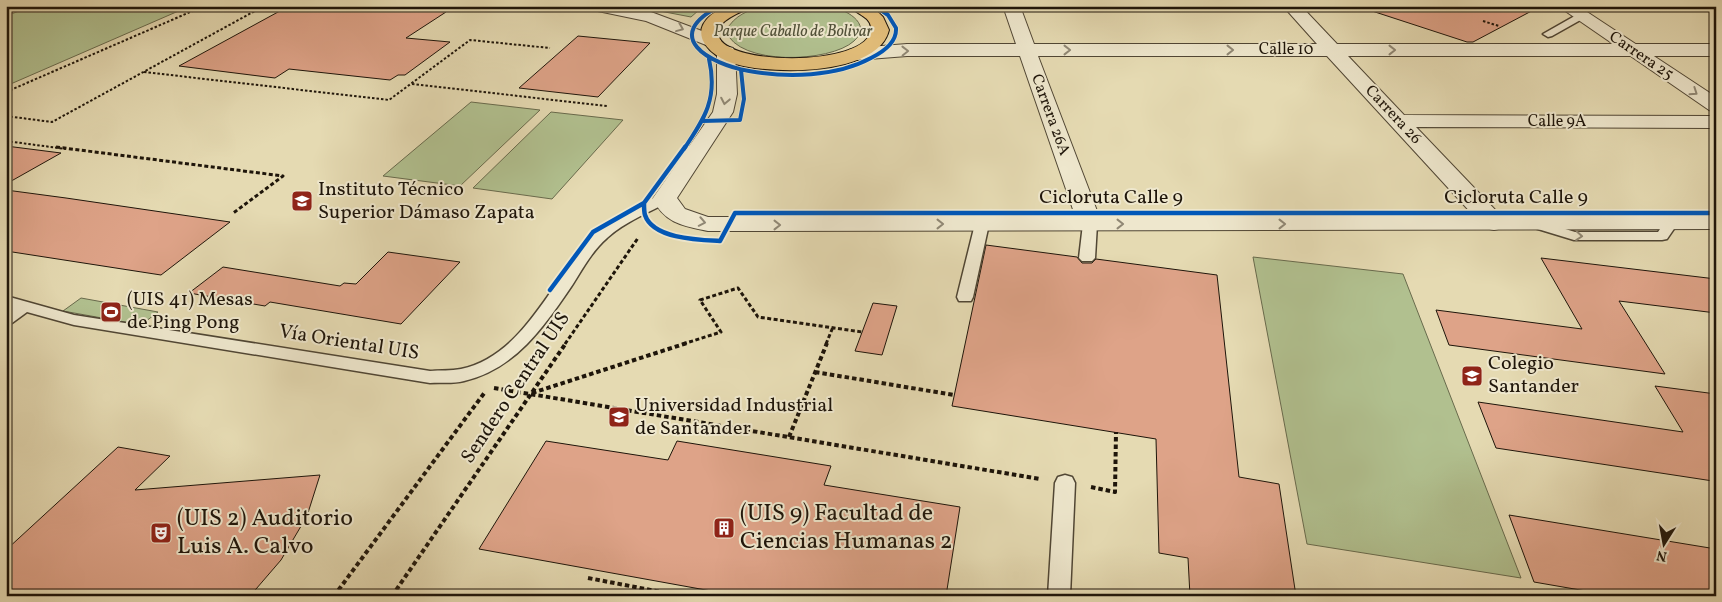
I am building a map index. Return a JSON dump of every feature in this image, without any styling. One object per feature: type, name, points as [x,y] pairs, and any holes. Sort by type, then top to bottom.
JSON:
[{"type":"main road","points":[[739,6],[716,19],[710,30],[719,46],[760,63],[788,65],[816,64],[856,54],[870,46],[879,37],[881,28],[877,18],[858,6]]},
{"type":"street","points":[[599,6],[651,17],[719,46],[727,94],[723,112],[670,207],[708,224],[1716,222]]},
{"type":"street","name":"Carrera 26A","points":[[1011,6],[1090,224]]},
{"type":"street","name":"Carrera 26","points":[[1291,6],[1494,223]]},
{"type":"street","name":"Carrera 25","points":[[1573,11],[1716,106]]},
{"type":"street","name":"Calle 10","points":[[856,54],[907,50],[1716,50]]},
{"type":"street","name":"Calle 9A","points":[[1399,121],[1716,122]]},
{"type":"lane","points":[[1548,34],[1573,11]]},
{"type":"lane","name":"Vía Oriental UIS","points":[[6,301],[74,320],[430,377],[463,375],[480,369],[504,356],[525,337],[601,234],[670,207]]},
{"type":"lane","points":[[965,297],[982,224]]},
{"type":"lane","points":[[1087,258],[1090,224]]},
{"type":"lane","points":[[6,319],[25,306]]},
{"type":"lane","points":[[1059,596],[1065,483]]},
{"type":"path","points":[[6,92],[204,6]]},
{"type":"path","points":[[6,116],[52,122],[264,6]]},
{"type":"path","points":[[144,72],[389,100],[470,40],[550,48]]},
{"type":"path","points":[[411,84],[607,106]]},
{"type":"path","points":[[6,141],[283,176],[232,214]]},
{"type":"path","points":[[531,394],[721,332],[700,300],[738,288],[758,317],[862,332]]},
{"type":"path","points":[[789,437],[833,327]]},
{"type":"path","points":[[815,372],[954,394]]},
{"type":"path","points":[[488,387],[1115,492],[1116,432]]},
{"type":"path","points":[[588,578],[682,596]]},
{"type":"green space","name":"Parque Caballo de Bolivar","points":[[813,5],[834,7],[848,13],[859,23],[859,34],[854,41],[842,48],[826,54],[806,57],[765,55],[748,50],[734,42],[726,31],[729,25],[748,11],[766,6]]},
{"type":"green space","points":[[32,6],[190,6],[6,86],[6,16]]},
{"type":"green space","points":[[634,6],[699,10],[691,17]]},
{"type":"green space","points":[[471,102],[540,110],[460,186],[383,176]]},
{"type":"green space","points":[[551,112],[623,120],[552,199],[473,188]]},
{"type":"green space","points":[[1253,257],[1403,274],[1521,578],[1307,544]]},
{"type":"green space","name":"(UIS 41) Mesas de Ping Pong","points":[[81,298],[158,312],[141,325],[63,311]]},
{"type":"building","points":[[289,6],[391,6],[446,12],[406,38],[450,42],[405,75],[398,75],[390,80],[289,69],[275,78],[179,66]]},
{"type":"building","points":[[1373,6],[1541,6],[1473,42],[1467,42],[1372,11]]},
{"type":"building","points":[[578,36],[650,43],[598,97],[519,88]]},
{"type":"building","points":[[6,146],[61,153],[6,184]]},
{"type":"building","points":[[6,190],[230,222],[161,275],[6,251]]},
{"type":"building","points":[[986,245],[1077,257],[1082,263],[1092,263],[1096,259],[1217,275],[1239,477],[1279,484],[1296,596],[1190,596],[1188,558],[1159,553],[1156,439],[952,406]]},
{"type":"building","points":[[388,252],[460,262],[401,324],[270,302],[265,306],[189,293],[223,267],[340,286],[344,283],[356,284]]},
{"type":"building","points":[[1541,258],[1716,279],[1716,313],[1619,301],[1665,374],[1449,345],[1436,310],[1582,329]]},
{"type":"building","points":[[873,303],[897,306],[882,355],[855,351]]},
{"type":"building","points":[[1655,386],[1716,394],[1716,485],[1713,481],[1496,448],[1478,402],[1683,432]]},
{"type":"building","name":"(UIS 9) Facultad de Ciencias Humanas 2","points":[[546,441],[668,460],[677,441],[831,466],[824,485],[960,507],[946,596],[739,596],[479,549]]},
{"type":"building","name":"(UIS 2) Auditorio Luis A. Calvo","points":[[118,447],[170,456],[135,490],[320,475],[307,516],[281,560],[250,596],[6,596],[6,550]]},
{"type":"building","points":[[1509,515],[1716,549],[1716,596],[1615,596],[1534,582]]},
{"type":"cycle path","points":[[720,6],[703,16],[693,29],[692,37],[699,51],[708,58],[726,66],[778,74],[807,74],[836,70],[861,63],[882,53],[897,33],[892,19],[875,6]]},
{"type":"cycle path","name":"Cicloruta Calle 9","points":[[709,59],[713,87],[708,108],[693,136],[644,203],[645,215],[650,224],[671,235],[697,240],[720,241],[735,213],[1716,213]]},
{"type":"cycle path","points":[[702,121],[740,120],[744,99],[741,70]]},
{"type":"cycle path","points":[[550,290],[593,232],[644,203]]},
{"type":"place","name":"Instituto Técnico Superior Dámaso Zapata","points":[[302,201]]},
{"type":"place","name":"(UIS 41) Mesas de Ping Pong","points":[[111,312]]},
{"type":"place","name":"Colegio Santander","points":[[1472,376]]},
{"type":"place","name":"Universidad Industrial de Santander","points":[[619,417]]},
{"type":"place","name":"(UIS 9) Facultad de Ciencias Humanas 2","points":[[724,528]]},
{"type":"place","name":"(UIS 2) Auditorio Luis A. Calvo","points":[[161,533]]}]
